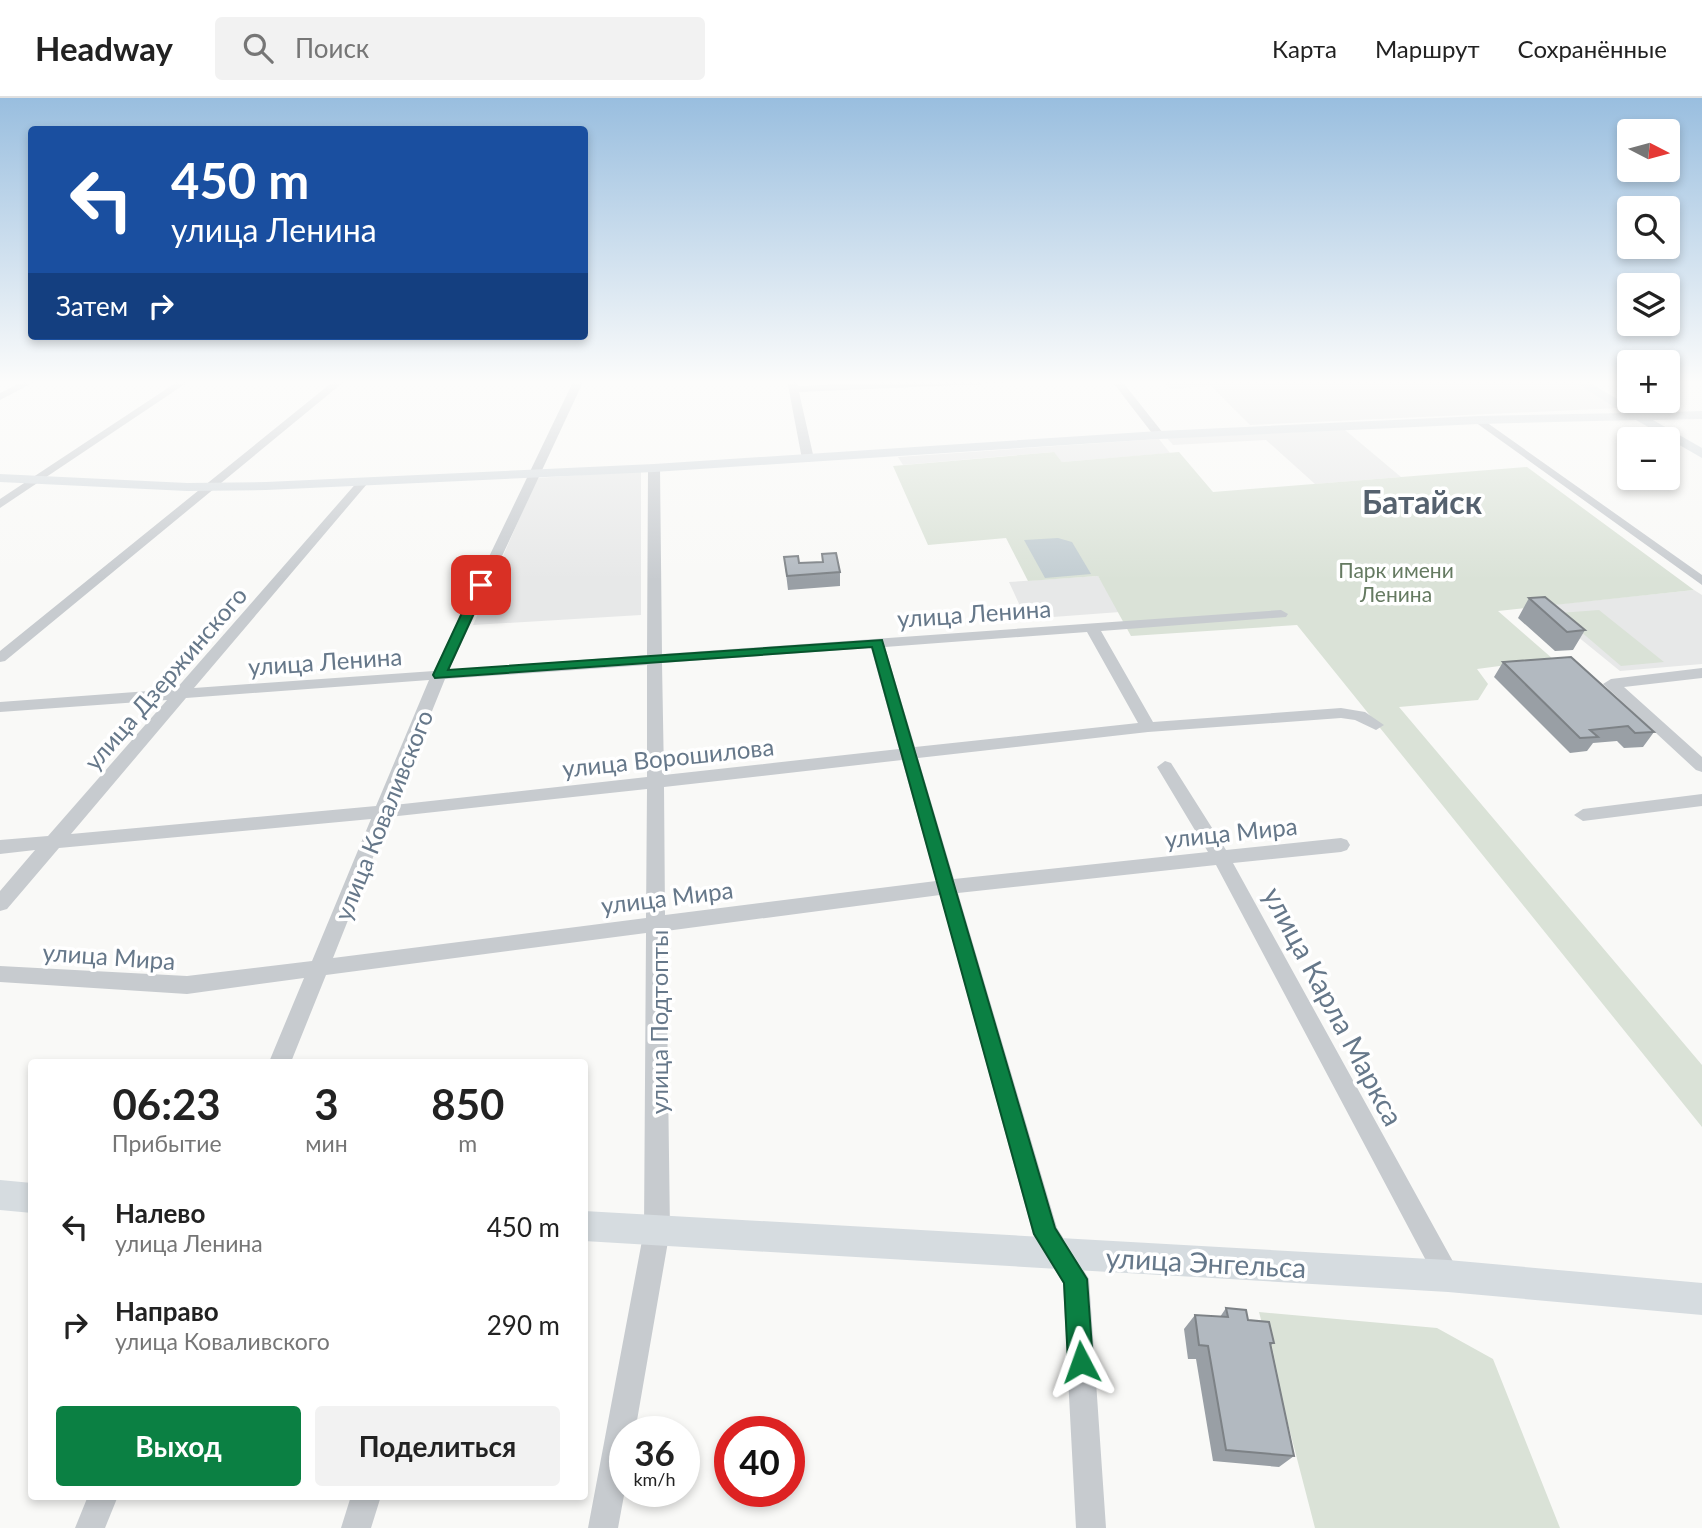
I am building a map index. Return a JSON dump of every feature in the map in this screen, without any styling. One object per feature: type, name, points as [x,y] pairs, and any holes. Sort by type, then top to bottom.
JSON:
[{"type":"main road","points":[[0,478],[208,487],[654,468],[987,447]]},
{"type":"main road","points":[[0,1195],[28,1198]]},
{"type":"main road","name":"улица Энгельса","points":[[588,1226],[1448,1276],[1702,1299]]},
{"type":"street","points":[[0,504],[87,447]]},
{"type":"street","points":[[0,658],[258,447]]},
{"type":"street","name":"улица Коваливского","points":[[281,1059],[321,968],[439,675],[547,447]]},
{"type":"street","points":[[806,447],[808,459]]},
{"type":"street","points":[[1516,447],[1702,581]]},
{"type":"street","name":"улица Подтопты","points":[[603,1528],[657,1230],[658,923],[654,468]]},
{"type":"street","name":"улица Дзержинского","points":[[0,904],[363,482]]},
{"type":"street","name":"улица Ленина","points":[[0,707],[1282,614]]},
{"type":"street","points":[[1092,628],[1148,727]]},
{"type":"street","points":[[877,643],[1046,1234],[1076,1279],[1091,1528]]},
{"type":"street","points":[[1702,673],[1611,684],[1702,766]]},
{"type":"street","name":"улица Ворошилова","points":[[0,847],[383,812],[1148,727],[1341,713],[1359,716],[1376,725]]},
{"type":"street","name":"улица Карла Маркса","points":[[1165,766],[1217,857],[1233,878],[1448,1276]]},
{"type":"street","points":[[1583,815],[1702,800]]},
{"type":"street","name":"улица Мира","points":[[0,974],[187,985],[945,887],[1341,845]]},
{"type":"street","points":[[90,1528],[101,1500]]},
{"type":"street","points":[[356,1528],[365,1500]]},
{"type":"shaded area","points":[[1047,447],[1165,447],[1170,453],[1062,462],[1053,452],[903,465],[898,457]]},
{"type":"shaded area","points":[[1273,447],[1365,447],[1401,477],[1315,484]]},
{"type":"shaded area","points":[[641,471],[641,615],[473,625],[537,478]]},
{"type":"shaded area","points":[[1058,538],[1072,542],[1091,574],[1045,578],[1024,540]]},
{"type":"shaded area","points":[[1098,576],[1120,612],[1026,619],[1009,582]]},
{"type":"shaded area","points":[[1694,590],[1702,595],[1702,664],[1620,671],[1540,606]]},
{"type":"green space","name":"Парк имени Ленина","points":[[1054,452],[1062,462],[1179,452],[1213,492],[1527,467],[1694,590],[1498,611],[1553,659],[1477,669],[1488,684],[1478,700],[1399,707],[1702,1065],[1702,1127],[1297,625],[1131,636],[1098,576],[1028,581],[1006,538],[928,545],[893,466]]},
{"type":"green space","points":[[1599,610],[1664,662],[1621,666],[1559,613]]},
{"type":"green space","points":[[1259,1312],[1437,1328],[1493,1359],[1560,1528],[1315,1528]]},
{"type":"building","points":[[836,553],[840,572],[787,576],[784,557],[798,556],[799,563],[823,562],[822,554]]},
{"type":"building","points":[[1545,597],[1585,630],[1567,632],[1529,598]]},
{"type":"building","points":[[1571,657],[1654,732],[1635,733],[1628,726],[1590,730],[1598,737],[1580,738],[1503,662]]},
{"type":"building","points":[[1226,1308],[1246,1310],[1248,1320],[1269,1322],[1274,1343],[1270,1343],[1294,1456],[1226,1450],[1208,1346],[1199,1345],[1195,1315],[1228,1317]]},
{"type":"district","name":"Батайск","points":[[1422,501]]},
{"type":"route","points":[[481,585],[439,675],[877,643],[1046,1234],[1076,1279],[1081,1362]]}]
